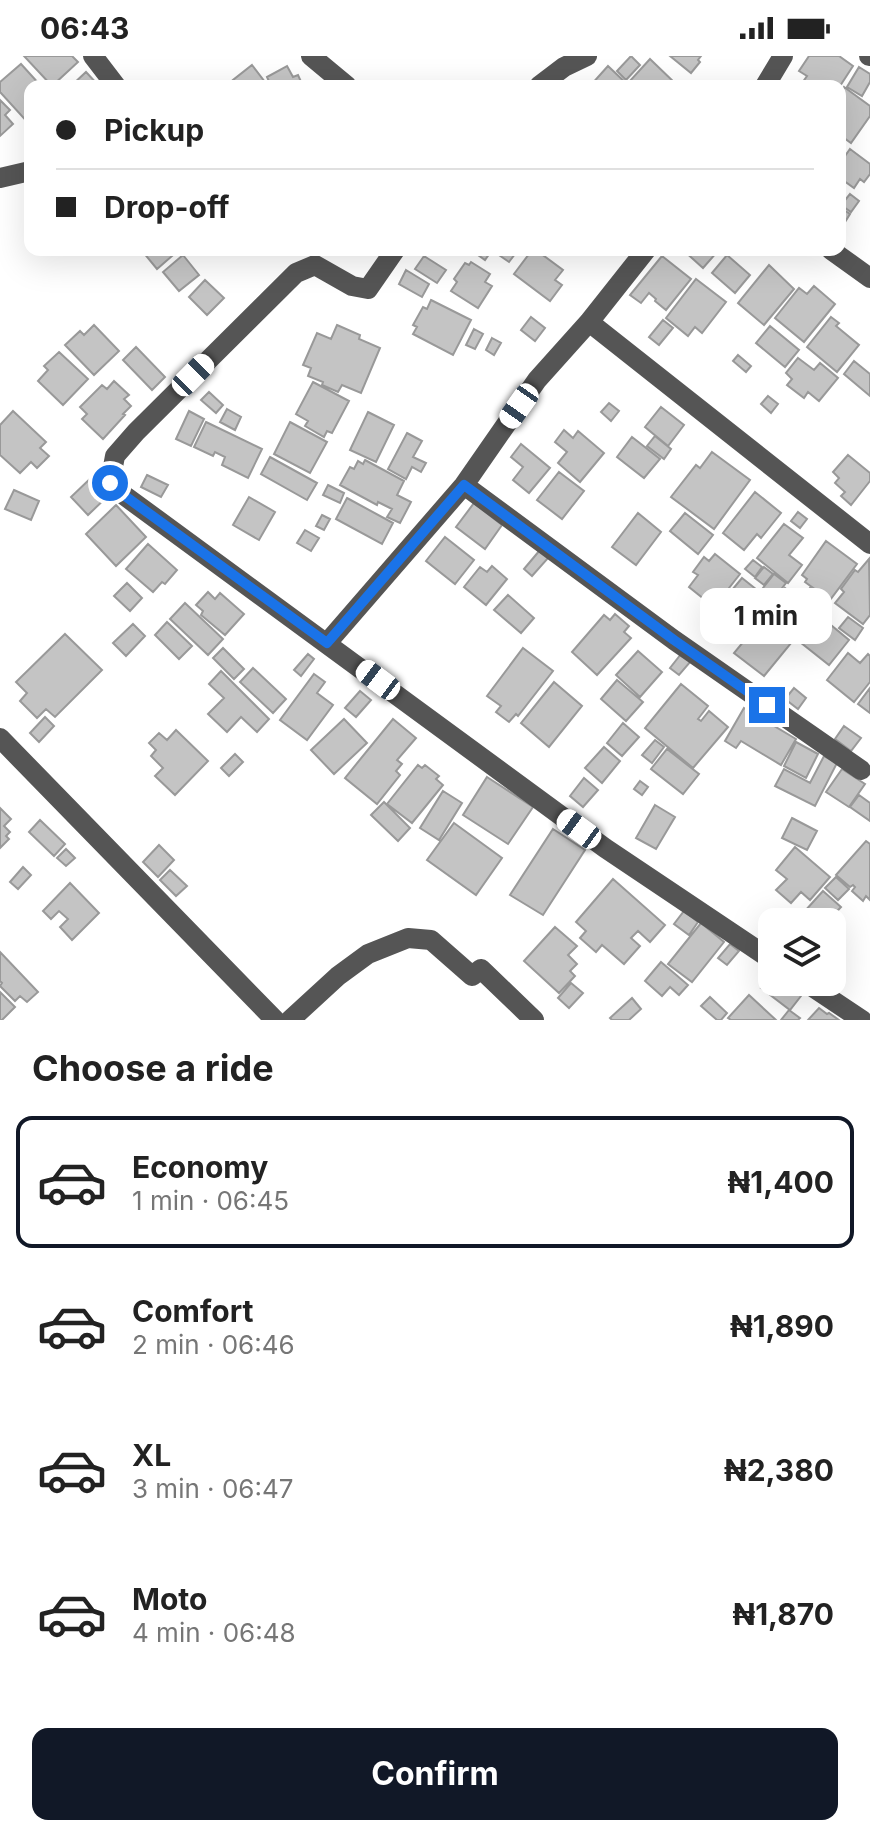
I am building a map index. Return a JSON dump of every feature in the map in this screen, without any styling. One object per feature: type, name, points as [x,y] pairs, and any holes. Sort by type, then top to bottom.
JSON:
[{"type":"street","points":[[93,56],[111,80]]},
{"type":"street","points":[[311,56],[340,80]]},
{"type":"street","points":[[547,80],[587,56]]},
{"type":"street","points":[[769,80],[783,56]]},
{"type":"street","points":[[0,178],[24,172]]},
{"type":"street","points":[[391,256],[368,289],[352,286],[315,265],[296,273],[115,456],[110,483],[605,848],[758,951]]},
{"type":"street","points":[[327,643],[464,485],[537,380],[589,322],[641,256]]},
{"type":"street","points":[[839,256],[870,278]]},
{"type":"street","points":[[589,322],[870,544]]},
{"type":"street","points":[[464,485],[674,640],[861,770]]},
{"type":"street","points":[[0,738],[275,1020]]},
{"type":"street","points":[[290,1020],[338,976],[368,954],[408,938],[431,940],[472,976],[481,969],[534,1020]]},
{"type":"street","points":[[826,996],[862,1020]]},
{"type":"building","points":[[24,56],[72,56],[78,62],[58,80],[46,80]]},
{"type":"building","points":[[631,56],[640,65],[626,80],[617,71]]},
{"type":"building","points":[[670,56],[701,56],[691,73]]},
{"type":"building","points":[[809,56],[839,56],[853,66],[844,80],[804,80],[807,76],[799,71]]},
{"type":"building","points":[[650,59],[672,80],[631,80]]},
{"type":"building","points":[[21,64],[36,80],[24,80],[24,118],[0,92],[0,82]]},
{"type":"building","points":[[252,65],[263,80],[233,80]]},
{"type":"building","points":[[287,66],[293,77],[298,75],[300,80],[268,80],[267,77]]},
{"type":"building","points":[[608,66],[623,80],[595,80]]},
{"type":"building","points":[[859,67],[870,74],[870,82],[862,96],[847,87]]},
{"type":"building","points":[[86,72],[93,80],[77,80]]},
{"type":"building","points":[[846,88],[870,106],[870,116],[851,143],[846,139]]},
{"type":"building","points":[[0,100],[10,110],[5,115],[13,124],[0,136]]},
{"type":"building","points":[[850,149],[870,164],[870,174],[864,182],[860,179],[854,188],[846,182],[846,155]]},
{"type":"building","points":[[850,194],[859,201],[851,212],[846,208],[846,199]]},
{"type":"building","points":[[146,256],[172,256],[157,269]]},
{"type":"building","points":[[184,256],[199,275],[179,291],[163,272]]},
{"type":"building","points":[[424,256],[446,270],[437,283],[415,269]]},
{"type":"building","points":[[528,256],[544,256],[563,270],[555,280],[562,285],[550,301],[514,274]]},
{"type":"building","points":[[662,256],[691,279],[666,310],[649,293],[641,303],[630,295]]},
{"type":"building","points":[[690,256],[714,256],[703,268]]},
{"type":"building","points":[[728,256],[750,275],[735,293],[712,273]]},
{"type":"building","points":[[471,262],[490,274],[485,282],[492,286],[478,308],[451,291],[457,282],[454,279],[465,263],[469,265]]},
{"type":"building","points":[[769,265],[794,289],[764,325],[738,303]]},
{"type":"building","points":[[406,270],[429,284],[422,297],[399,284]]},
{"type":"building","points":[[696,279],[726,302],[702,333],[695,327],[688,336],[666,318]]},
{"type":"building","points":[[205,280],[224,298],[207,315],[189,297]]},
{"type":"building","points":[[814,286],[835,304],[804,342],[775,318],[799,288],[807,294]]},
{"type":"building","points":[[431,300],[471,320],[453,355],[413,334],[417,327],[413,325],[423,307],[427,309]]},
{"type":"building","points":[[531,317],[545,328],[535,341],[521,330]]},
{"type":"building","points":[[831,317],[839,323],[836,326],[859,345],[837,372],[807,347]]},
{"type":"building","points":[[663,320],[673,328],[659,345],[649,337]]},
{"type":"building","points":[[94,325],[119,351],[94,375],[65,345],[80,331],[84,335]]},
{"type":"building","points":[[337,325],[380,348],[361,393],[342,385],[338,392],[322,385],[323,382],[308,376],[311,368],[303,365],[317,333],[331,339]]},
{"type":"building","points":[[770,326],[799,350],[785,367],[756,343]]},
{"type":"building","points":[[474,329],[483,334],[475,349],[466,345]]},
{"type":"building","points":[[492,338],[501,343],[494,355],[486,350]]},
{"type":"building","points":[[136,347],[165,377],[152,390],[123,360]]},
{"type":"building","points":[[59,352],[88,379],[63,405],[38,381],[48,370],[44,366]]},
{"type":"building","points":[[738,355],[751,366],[746,372],[733,361]]},
{"type":"building","points":[[798,358],[814,370],[820,363],[838,378],[819,401],[808,392],[804,398],[787,385],[792,379],[786,373]]},
{"type":"building","points":[[854,361],[870,374],[870,396],[844,374]]},
{"type":"building","points":[[114,381],[129,395],[124,399],[131,406],[103,439],[82,419],[87,414],[80,407],[102,385],[107,389]]},
{"type":"building","points":[[313,382],[349,401],[332,433],[327,431],[324,437],[305,426],[308,421],[296,414]]},
{"type":"building","points":[[209,392],[223,405],[216,413],[201,400]]},
{"type":"building","points":[[768,396],[778,404],[771,413],[761,404]]},
{"type":"building","points":[[609,403],[619,411],[611,421],[601,412]]},
{"type":"building","points":[[661,407],[684,425],[668,446],[645,427]]},
{"type":"building","points":[[227,409],[241,417],[235,430],[220,422]]},
{"type":"building","points":[[13,411],[46,442],[40,448],[49,456],[37,468],[31,462],[20,473],[0,455],[0,425]]},
{"type":"building","points":[[189,411],[204,419],[191,446],[176,439]]},
{"type":"building","points":[[368,412],[394,425],[376,462],[350,450]]},
{"type":"building","points":[[206,422],[262,449],[248,478],[222,465],[225,457],[215,452],[213,456],[194,447]]},
{"type":"building","points":[[290,422],[327,442],[310,473],[274,454]]},
{"type":"building","points":[[564,430],[573,438],[578,431],[604,453],[580,482],[558,463],[567,452],[555,442]]},
{"type":"building","points":[[407,433],[422,441],[413,457],[426,463],[421,472],[412,467],[406,479],[388,469]]},
{"type":"building","points":[[655,436],[671,449],[664,459],[647,446]]},
{"type":"building","points":[[632,437],[660,459],[644,478],[617,457]]},
{"type":"building","points":[[521,444],[550,468],[529,493],[513,480],[523,467],[511,457]]},
{"type":"building","points":[[712,452],[750,480],[714,529],[671,497],[696,465],[700,468]]},
{"type":"building","points":[[848,455],[870,473],[870,481],[851,505],[841,496],[845,492],[835,483],[839,478],[833,472]]},
{"type":"building","points":[[270,457],[317,483],[307,500],[261,474]]},
{"type":"building","points":[[365,460],[404,481],[397,495],[411,502],[400,523],[387,517],[392,509],[378,502],[377,505],[340,485],[350,467],[354,469],[358,461],[363,464]]},
{"type":"building","points":[[559,472],[584,491],[562,519],[537,500]]},
{"type":"building","points":[[147,475],[168,485],[161,497],[141,487]]},
{"type":"building","points":[[93,476],[110,494],[88,515],[71,497]]},
{"type":"building","points":[[328,485],[344,493],[340,503],[323,495]]},
{"type":"building","points":[[14,490],[39,501],[31,520],[5,509]]},
{"type":"building","points":[[755,492],[781,513],[761,538],[757,534],[744,550],[723,533]]},
{"type":"building","points":[[249,497],[275,512],[259,540],[233,525]]},
{"type":"building","points":[[347,498],[393,523],[382,544],[336,519]]},
{"type":"building","points":[[474,503],[502,525],[485,549],[456,527]]},
{"type":"building","points":[[116,505],[146,537],[116,566],[86,534]]},
{"type":"building","points":[[798,512],[807,519],[800,528],[791,521]]},
{"type":"building","points":[[638,513],[661,532],[636,565],[612,547]]},
{"type":"building","points":[[685,513],[713,535],[698,554],[670,531]]},
{"type":"building","points":[[322,515],[330,519],[324,530],[316,526]]},
{"type":"building","points":[[784,524],[803,538],[789,555],[802,565],[788,583],[757,558]]},
{"type":"building","points":[[305,530],[319,538],[311,551],[297,543]]},
{"type":"building","points":[[445,537],[474,560],[455,584],[426,561]]},
{"type":"building","points":[[826,541],[857,564],[830,600],[805,582],[807,579],[802,575]]},
{"type":"building","points":[[148,544],[177,570],[153,592],[126,569]]},
{"type":"building","points":[[540,550],[549,557],[532,576],[524,569]]},
{"type":"building","points":[[715,554],[740,574],[714,607],[689,587],[698,575],[693,572],[704,557],[709,561]]},
{"type":"building","points":[[869,559],[870,615],[863,624],[835,603],[855,570],[858,572]]},
{"type":"building","points":[[753,560],[762,567],[755,577],[745,569]]},
{"type":"building","points":[[492,566],[507,579],[486,605],[464,587],[480,567],[487,572]]},
{"type":"building","points":[[764,567],[773,574],[764,585],[755,578]]},
{"type":"building","points":[[774,574],[786,583],[775,597],[763,588]]},
{"type":"building","points":[[742,578],[771,601],[739,640],[724,628],[731,619],[717,608]]},
{"type":"building","points":[[127,583],[142,598],[130,611],[114,596]]},
{"type":"building","points":[[785,588],[818,615],[798,641],[764,614]]},
{"type":"building","points":[[810,588],[829,602],[821,612],[803,597]]},
{"type":"building","points":[[208,592],[215,599],[220,593],[244,614],[225,635],[201,615],[203,611],[196,605]]},
{"type":"building","points":[[508,595],[534,618],[521,633],[494,610]]},
{"type":"building","points":[[185,603],[223,639],[208,655],[170,619]]},
{"type":"building","points":[[615,614],[629,626],[624,632],[631,638],[597,675],[572,652],[604,615],[610,620]]},
{"type":"building","points":[[820,616],[849,640],[829,665],[800,642]]},
{"type":"building","points":[[848,617],[863,628],[855,640],[839,628]]},
{"type":"building","points":[[763,618],[792,642],[764,676],[734,653]]},
{"type":"building","points":[[167,622],[192,646],[179,659],[155,635]]},
{"type":"building","points":[[133,624],[145,636],[126,656],[113,643]]},
{"type":"building","points":[[65,634],[102,670],[55,717],[46,709],[37,718],[20,701],[27,693],[16,682]]},
{"type":"building","points":[[223,648],[244,669],[234,679],[213,658]]},
{"type":"building","points":[[523,648],[553,671],[518,716],[516,714],[509,722],[496,712],[501,706],[487,696]]},
{"type":"building","points":[[638,651],[662,672],[640,697],[616,675]]},
{"type":"building","points":[[848,653],[860,663],[868,654],[870,656],[870,682],[854,702],[827,680]]},
{"type":"building","points":[[308,654],[314,659],[301,676],[294,670]]},
{"type":"building","points":[[681,654],[691,661],[679,675],[670,668]]},
{"type":"building","points":[[253,668],[286,699],[273,713],[240,682]]},
{"type":"building","points":[[221,671],[269,719],[257,732],[241,717],[227,732],[208,714],[224,698],[209,684]]},
{"type":"building","points":[[314,674],[325,682],[317,693],[333,705],[307,740],[280,720]]},
{"type":"building","points":[[617,680],[643,702],[626,721],[601,699]]},
{"type":"building","points":[[554,682],[582,706],[549,747],[521,723]]},
{"type":"building","points":[[681,684],[708,706],[698,719],[701,721],[709,711],[728,727],[693,768],[645,728]]},
{"type":"building","points":[[794,688],[806,698],[798,709],[785,699]]},
{"type":"building","points":[[870,688],[870,713],[858,704]]},
{"type":"building","points":[[360,691],[371,700],[356,717],[345,708]]},
{"type":"building","points":[[744,708],[796,739],[781,765],[741,741],[736,748],[725,741]]},
{"type":"building","points":[[45,717],[54,726],[39,742],[30,733]]},
{"type":"building","points":[[344,719],[367,743],[334,774],[311,750]]},
{"type":"building","points":[[393,719],[416,738],[397,760],[402,764],[396,771],[400,775],[377,804],[345,778]]},
{"type":"building","points":[[623,723],[639,737],[622,756],[607,743]]},
{"type":"building","points":[[844,726],[861,738],[851,751],[835,739]]},
{"type":"building","points":[[176,730],[208,761],[175,795],[155,776],[163,768],[151,756],[156,750],[149,743],[159,733],[167,740]]},
{"type":"building","points":[[655,740],[664,747],[652,763],[642,755]]},
{"type":"building","points":[[796,742],[818,754],[806,778],[784,766]]},
{"type":"building","points":[[604,747],[620,761],[602,783],[585,768]]},
{"type":"building","points":[[667,749],[699,774],[683,794],[651,769]]},
{"type":"building","points":[[235,754],[243,762],[229,776],[221,768]]},
{"type":"building","points":[[824,756],[837,763],[815,806],[775,786],[784,769],[810,783]]},
{"type":"building","points":[[418,765],[422,768],[425,765],[439,776],[436,779],[443,785],[412,823],[387,804]]},
{"type":"building","points":[[842,769],[865,784],[849,807],[826,792]]},
{"type":"building","points":[[487,777],[533,807],[508,844],[463,815]]},
{"type":"building","points":[[584,778],[598,790],[583,807],[570,796]]},
{"type":"building","points":[[640,781],[648,787],[642,795],[634,789]]},
{"type":"building","points":[[443,791],[462,803],[439,840],[420,828]]},
{"type":"building","points":[[859,795],[870,803],[870,821],[850,807]]},
{"type":"building","points":[[384,802],[410,828],[398,841],[371,815]]},
{"type":"building","points":[[655,805],[675,817],[656,849],[636,838]]},
{"type":"building","points":[[0,808],[11,819],[4,826],[10,832],[6,836],[9,839],[0,848]]},
{"type":"building","points":[[792,818],[817,831],[807,850],[782,838]]},
{"type":"building","points":[[40,820],[65,844],[54,856],[29,832]]},
{"type":"building","points":[[454,823],[502,858],[476,895],[427,860]]},
{"type":"building","points":[[553,829],[585,850],[543,915],[510,895]]},
{"type":"building","points":[[866,841],[870,844],[870,900],[866,896],[863,901],[852,891],[853,885],[850,887],[836,875]]},
{"type":"building","points":[[159,845],[174,860],[158,877],[143,862]]},
{"type":"building","points":[[795,847],[830,877],[810,900],[801,892],[791,903],[776,890],[787,879],[776,870]]},
{"type":"building","points":[[66,849],[75,858],[66,866],[57,858]]},
{"type":"building","points":[[23,867],[31,875],[18,889],[10,882]]},
{"type":"building","points":[[170,870],[187,886],[176,896],[160,880]]},
{"type":"building","points":[[836,877],[849,889],[838,900],[825,888]]},
{"type":"building","points":[[613,879],[665,925],[650,942],[638,931],[631,938],[640,946],[624,964],[602,945],[596,952],[580,938],[586,931],[576,922]]},
{"type":"building","points":[[70,883],[99,913],[72,940],[60,927],[68,919],[59,911],[51,919],[43,911]]},
{"type":"building","points":[[823,891],[841,907],[840,908],[808,908]]},
{"type":"building","points":[[684,911],[698,922],[689,935],[674,924]]},
{"type":"building","points":[[701,923],[724,942],[692,982],[668,964]]},
{"type":"building","points":[[555,927],[577,946],[568,955],[577,964],[570,971],[575,976],[559,993],[524,961]]},
{"type":"building","points":[[730,944],[739,951],[727,965],[718,958]]},
{"type":"building","points":[[0,952],[38,992],[27,1002],[20,996],[15,1001],[0,986]]},
{"type":"building","points":[[661,962],[688,985],[679,995],[670,987],[662,996],[645,981]]},
{"type":"building","points":[[571,983],[583,993],[569,1008],[558,998]]},
{"type":"building","points":[[0,992],[15,1007],[2,1020],[0,1020]]},
{"type":"building","points":[[749,995],[776,1020],[728,1018]]},
{"type":"building","points":[[772,996],[801,996],[790,1010]]},
{"type":"building","points":[[710,997],[727,1013],[721,1020],[701,1006]]},
{"type":"building","points":[[632,998],[641,1009],[629,1020],[610,1018]]},
{"type":"building","points":[[819,1008],[827,1014],[839,1020],[808,1020]]},
{"type":"building","points":[[789,1010],[800,1018],[781,1020]]},
{"type":"route","points":[[110,483],[327,643],[464,485],[767,705]]}]
